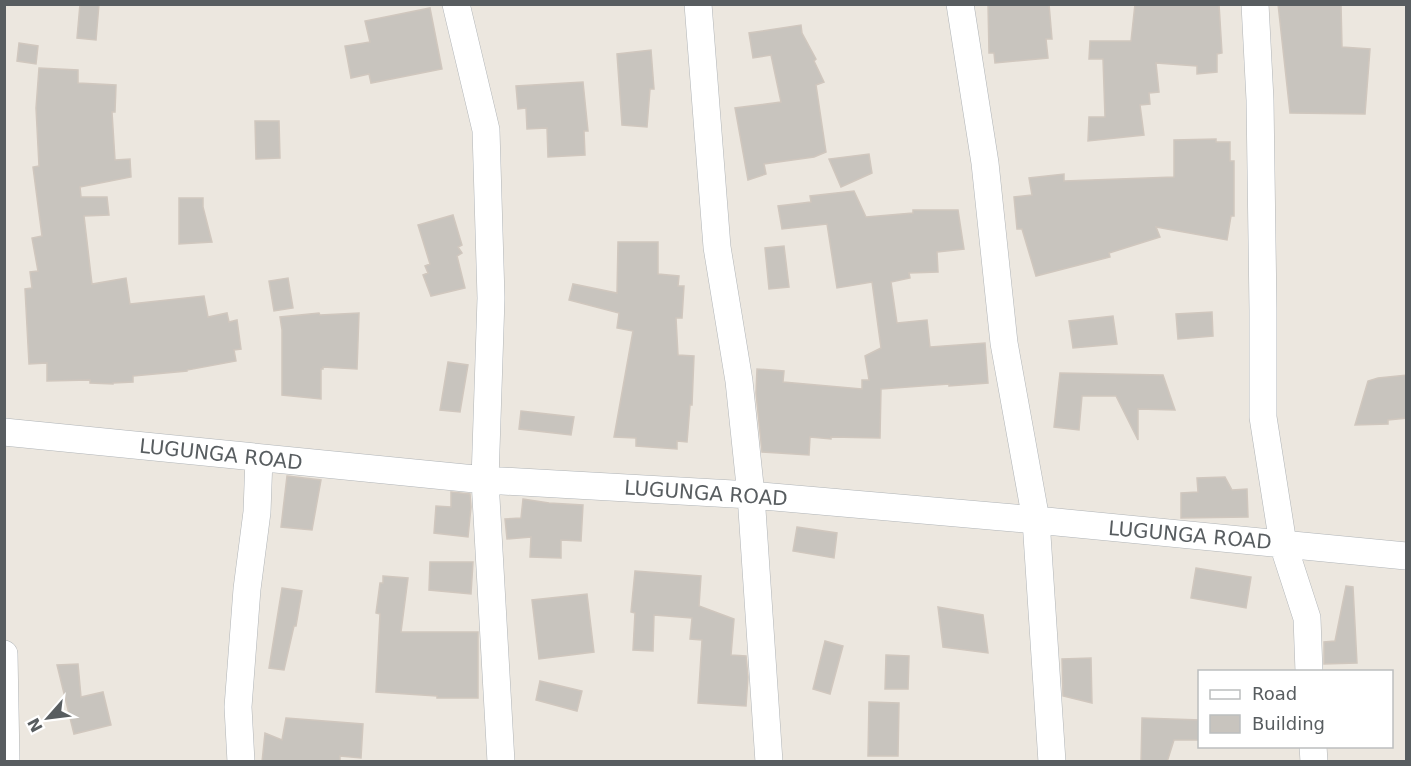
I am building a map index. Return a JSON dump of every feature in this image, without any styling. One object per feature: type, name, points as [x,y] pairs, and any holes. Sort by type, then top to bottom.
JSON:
[{"type":"street","points":[[456,4],[486,130],[491,298],[485,480],[501,762]]},
{"type":"street","points":[[698,4],[717,247],[740,381],[751,495],[770,762]]},
{"type":"street","points":[[960,4],[985,163],[1004,343],[1036,520],[1052,762]]},
{"type":"street","points":[[1255,4],[1260,100],[1263,417],[1283,544],[1307,618],[1310,670]]},
{"type":"street","name":"LUGUNGA ROAD","points":[[4,432],[485,480],[751,495],[1407,556]]},
{"type":"street","points":[[241,762],[238,707],[246,589],[257,512],[259,458]]},
{"type":"street","points":[[4,654],[6,762]]},
{"type":"building","points":[[80,4],[99,4],[96,40],[77,38]]},
{"type":"building","points":[[988,4],[1049,4],[1052,39],[1046,39],[1048,58],[995,63],[994,53],[989,53]]},
{"type":"building","points":[[1135,4],[1219,4],[1222,53],[1217,54],[1217,72],[1197,74],[1197,66],[1156,63],[1159,92],[1149,93],[1150,104],[1140,105],[1144,135],[1088,141],[1089,117],[1105,117],[1103,59],[1089,59],[1090,41],[1131,41]]},
{"type":"building","points":[[1278,4],[1341,4],[1342,47],[1370,49],[1365,114],[1290,113]]},
{"type":"building","points":[[430,8],[442,69],[371,83],[369,74],[351,78],[345,46],[370,42],[365,21]]},
{"type":"building","points":[[801,25],[802,33],[816,59],[814,61],[824,82],[816,85],[826,152],[814,157],[764,164],[766,174],[748,180],[735,108],[781,102],[771,55],[753,58],[749,33]]},
{"type":"building","points":[[19,43],[38,46],[36,64],[17,61]]},
{"type":"building","points":[[651,50],[654,89],[650,89],[647,127],[622,125],[617,54]]},
{"type":"building","points":[[39,68],[78,70],[78,83],[116,85],[115,112],[112,112],[115,160],[130,159],[131,177],[80,187],[81,197],[107,197],[109,215],[84,216],[92,284],[126,278],[130,304],[204,296],[208,317],[227,313],[229,322],[237,320],[241,349],[234,350],[236,361],[187,371],[133,376],[133,382],[113,384],[90,383],[90,380],[47,381],[47,363],[29,364],[25,289],[32,288],[30,272],[38,271],[32,238],[42,236],[33,167],[39,166],[36,108]]},
{"type":"building","points":[[583,82],[588,131],[584,131],[585,155],[548,157],[547,128],[527,129],[526,108],[518,109],[516,86]]},
{"type":"building","points":[[255,121],[279,121],[280,158],[256,159]]},
{"type":"building","points":[[1216,139],[1216,142],[1230,142],[1230,161],[1234,161],[1234,216],[1231,216],[1227,240],[1156,227],[1160,237],[1109,253],[1110,257],[1036,276],[1022,229],[1017,229],[1014,197],[1032,195],[1029,178],[1064,174],[1064,181],[1174,177],[1174,140]]},
{"type":"building","points":[[869,154],[872,173],[841,187],[829,159]]},
{"type":"building","points":[[854,191],[866,217],[913,213],[913,210],[958,210],[964,249],[937,252],[938,272],[909,273],[910,278],[891,282],[897,323],[927,320],[930,347],[985,343],[988,383],[881,389],[880,438],[810,437],[809,455],[762,452],[756,393],[757,369],[784,371],[783,382],[862,389],[862,380],[869,380],[865,356],[881,348],[872,282],[837,288],[827,224],[782,229],[778,206],[811,202],[810,196]]},
{"type":"building","points":[[179,198],[203,198],[203,207],[212,242],[179,244]]},
{"type":"building","points":[[453,215],[462,245],[458,247],[462,253],[457,256],[465,288],[431,296],[423,275],[428,273],[425,266],[430,264],[418,225]]},
{"type":"building","points":[[618,242],[658,242],[658,274],[679,276],[678,286],[684,286],[682,318],[676,318],[678,355],[694,356],[692,405],[690,405],[687,442],[677,441],[677,449],[636,446],[636,438],[614,437],[633,331],[617,328],[619,313],[569,300],[573,284],[617,293]]},
{"type":"building","points":[[784,246],[789,287],[769,289],[765,248]]},
{"type":"building","points":[[288,278],[293,308],[274,311],[269,281]]},
{"type":"building","points":[[1212,312],[1213,336],[1178,339],[1176,314]]},
{"type":"building","points":[[319,313],[320,315],[359,313],[357,369],[323,367],[321,369],[321,399],[282,395],[280,317]]},
{"type":"building","points":[[1113,316],[1117,344],[1073,348],[1069,321]]},
{"type":"building","points":[[448,362],[468,365],[460,412],[440,410]]},
{"type":"building","points":[[1060,373],[1163,375],[1175,410],[1138,409],[1138,440],[1116,396],[1082,396],[1079,430],[1054,427]]},
{"type":"building","points":[[1407,375],[1407,418],[1388,420],[1388,424],[1355,425],[1368,381]]},
{"type":"building","points":[[521,411],[574,417],[571,435],[519,429]]},
{"type":"building","points":[[287,476],[321,480],[312,530],[281,527]]},
{"type":"building","points":[[1225,477],[1232,490],[1247,489],[1248,517],[1181,518],[1181,493],[1198,492],[1197,478]]},
{"type":"building","points":[[451,492],[470,494],[468,537],[434,533],[436,506],[451,507]]},
{"type":"building","points":[[523,499],[583,505],[581,541],[561,540],[561,558],[530,557],[531,537],[507,539],[505,519],[521,518]]},
{"type":"building","points":[[797,527],[837,533],[834,558],[793,551]]},
{"type":"building","points":[[430,562],[473,562],[471,594],[429,590]]},
{"type":"building","points":[[1196,568],[1251,577],[1246,608],[1191,598]]},
{"type":"building","points":[[635,571],[701,576],[699,606],[734,619],[731,655],[746,656],[748,677],[746,706],[698,703],[702,640],[690,639],[692,618],[654,615],[653,651],[633,650],[635,613],[631,612]]},
{"type":"building","points":[[383,576],[408,578],[401,632],[478,632],[478,698],[437,698],[437,696],[376,692],[380,614],[376,613]]},
{"type":"building","points":[[1346,586],[1353,587],[1357,663],[1324,664],[1324,642],[1335,641]]},
{"type":"building","points":[[282,588],[302,591],[296,626],[294,626],[284,670],[269,668]]},
{"type":"building","points":[[587,594],[594,652],[539,659],[532,600]]},
{"type":"building","points":[[938,607],[983,615],[988,653],[943,647]]},
{"type":"building","points":[[825,641],[843,646],[830,694],[813,689]]},
{"type":"building","points":[[886,655],[909,656],[908,689],[885,689]]},
{"type":"building","points":[[1091,658],[1092,703],[1063,696],[1062,659]]},
{"type":"building","points":[[78,664],[81,697],[103,692],[111,725],[74,734],[57,665]]},
{"type":"building","points":[[540,681],[582,691],[577,711],[536,700]]},
{"type":"building","points":[[869,702],[899,703],[898,756],[868,756]]},
{"type":"building","points":[[286,718],[363,724],[361,758],[340,756],[340,762],[262,762],[265,733],[282,740]]},
{"type":"building","points":[[1142,718],[1198,720],[1198,740],[1174,740],[1167,762],[1141,762]]}]
